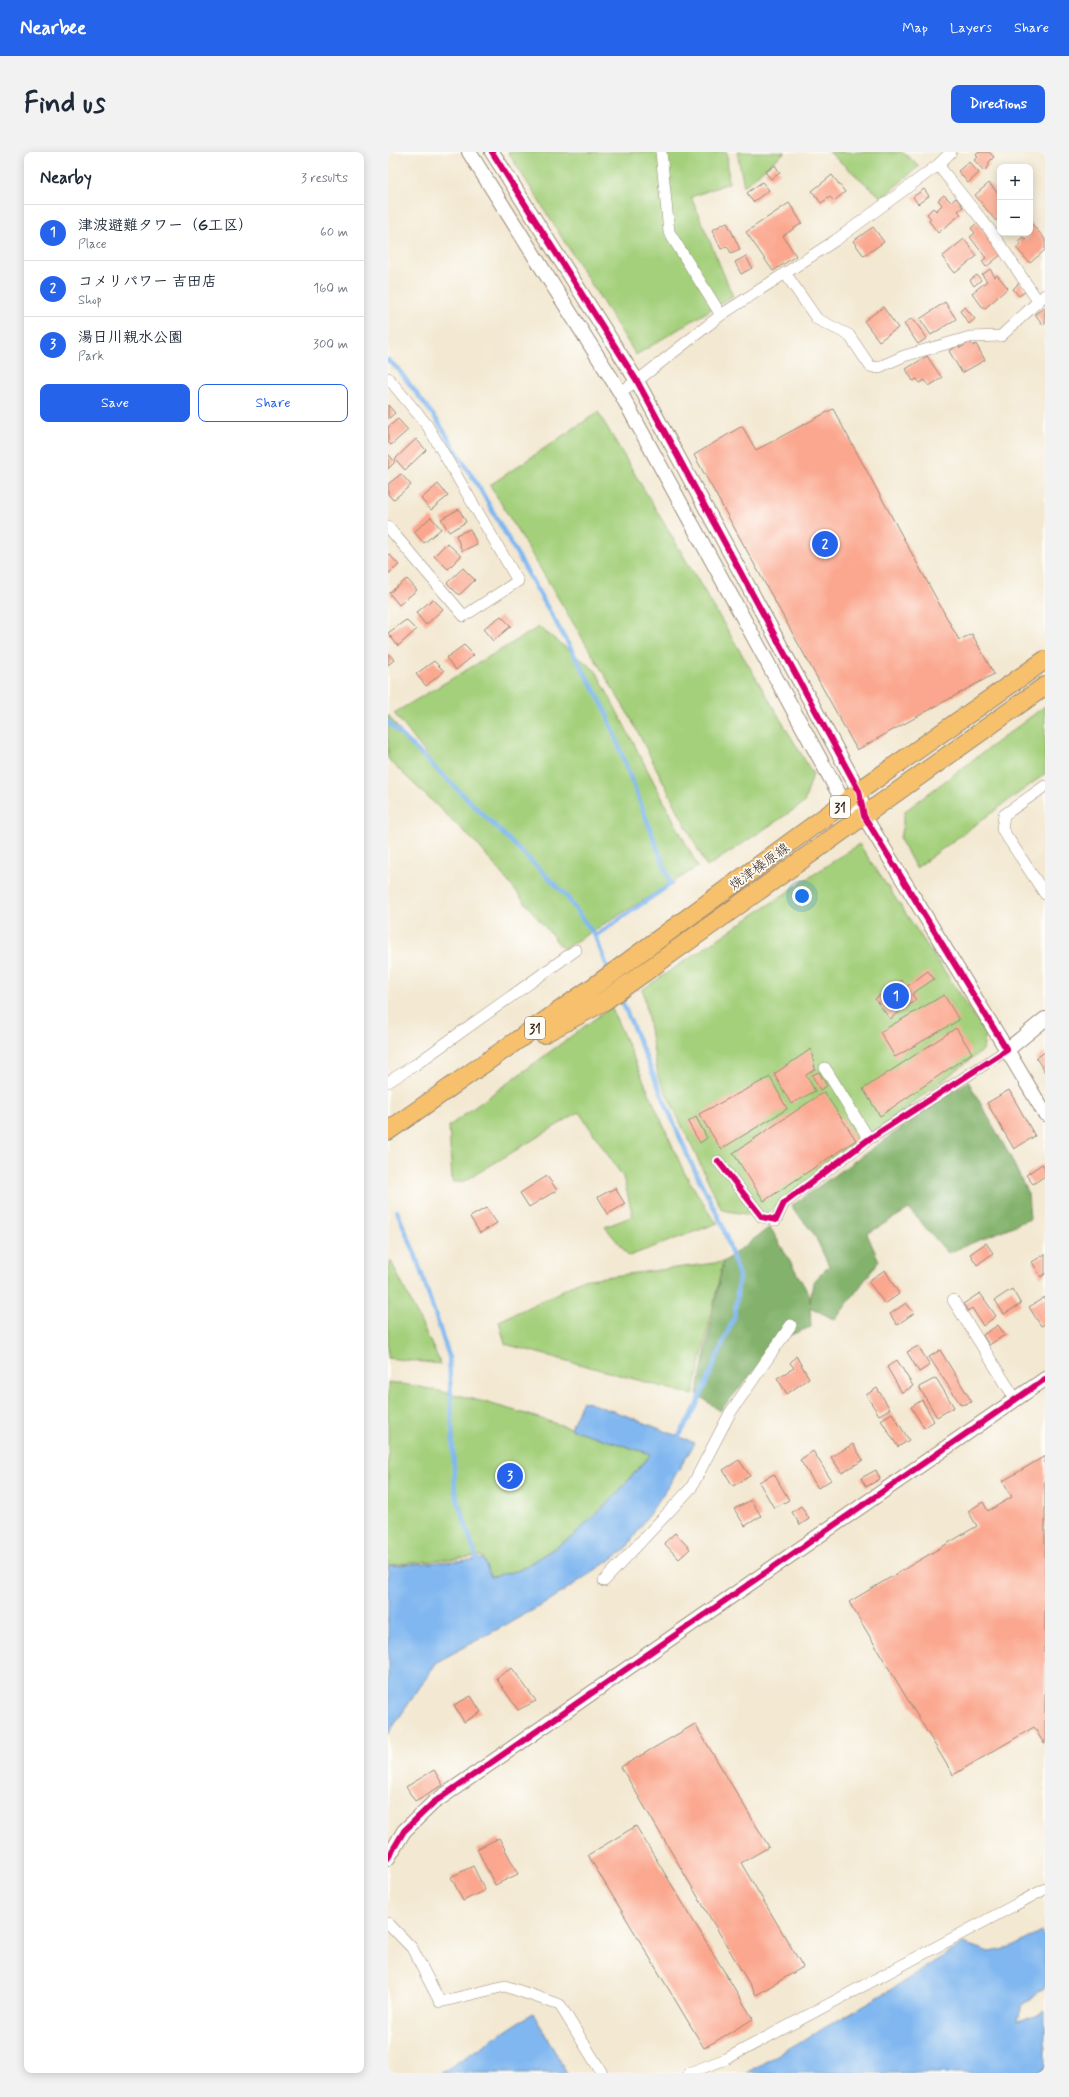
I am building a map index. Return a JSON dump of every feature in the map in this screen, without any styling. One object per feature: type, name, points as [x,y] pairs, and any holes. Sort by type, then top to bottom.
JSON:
[{"type":"main road","name":"焼津榛原線","points":[[391,1128],[474,1072],[596,985],[859,791],[1045,660]]},
{"type":"main road","name":"焼津榛原線","points":[[474,1072],[604,1002],[1045,686]]},
{"type":"street","points":[[469,152],[557,295],[620,392],[844,803],[864,816]]},
{"type":"street","points":[[492,152],[637,381],[859,791],[864,816],[1045,1114]]},
{"type":"street","points":[[661,152],[669,232],[721,315]]},
{"type":"street","points":[[620,392],[637,381],[721,315],[836,240],[938,165],[951,152]]},
{"type":"street","points":[[785,273],[817,319],[849,335],[870,366],[877,368],[904,356],[970,337],[1001,336],[1042,298],[938,165]]},
{"type":"street","points":[[388,379],[427,425],[518,581],[464,616],[388,527]]},
{"type":"street","points":[[1045,786],[1004,815],[1002,829],[1045,894]]},
{"type":"street","points":[[388,1082],[415,1065],[576,950]]},
{"type":"street","points":[[718,1161],[762,1217],[776,1220],[784,1203],[869,1139],[1007,1050],[1045,1018]]},
{"type":"street","points":[[825,1068],[869,1139]]},
{"type":"street","points":[[953,1300],[1016,1400]]},
{"type":"street","points":[[604,1581],[691,1488],[730,1413],[791,1325]]},
{"type":"street","points":[[388,1858],[404,1831],[433,1803],[1045,1379]]},
{"type":"street","points":[[689,2073],[726,2059],[1045,1889]]},
{"type":"street","points":[[388,1923],[412,1948],[440,2002],[505,1986],[560,2005],[602,2073]]},
{"type":"green space","points":[[508,152],[727,152],[729,183],[691,197],[733,296],[636,355]]},
{"type":"green space","points":[[737,152],[785,152],[744,186]]},
{"type":"green space","points":[[829,152],[902,152],[919,166],[882,198]]},
{"type":"green space","points":[[598,412],[813,774],[804,803],[707,867],[631,719],[490,485]]},
{"type":"green space","points":[[539,627],[596,671],[698,867],[563,949],[478,845],[388,759],[388,715],[410,744],[444,777],[394,713]]},
{"type":"green space","points":[[1045,706],[1045,774],[916,868],[900,839],[905,811]]},
{"type":"green space","points":[[859,844],[986,1033],[983,1050],[762,1217],[722,1210],[658,1076],[643,989]]},
{"type":"green space","points":[[611,1007],[684,1172],[713,1219],[718,1223],[629,1256],[605,1227],[633,1216],[623,1177],[579,1112],[463,1182],[452,1182],[449,1126]]},
{"type":"green space","points":[[968,1081],[1010,1156],[1028,1194],[1030,1219],[948,1253],[909,1209],[867,1234],[879,1261],[835,1320],[810,1307],[811,1327],[782,1338],[720,1411],[697,1394],[723,1262],[770,1227],[810,1296],[810,1303],[813,1282],[829,1266],[814,1234],[791,1206]]},
{"type":"green space","points":[[391,1261],[441,1364],[388,1358],[388,1265]]},
{"type":"green space","points":[[723,1262],[693,1395],[505,1344],[499,1321],[554,1295],[581,1280]]},
{"type":"green space","points":[[388,1382],[454,1394],[520,1412],[651,1454],[588,1527],[511,1575],[490,1577],[482,1556],[388,1565]]},
{"type":"water","points":[[583,1401],[630,1417],[695,1443],[669,1485],[625,1550],[546,1603],[437,1662],[388,1734],[388,1566],[483,1559],[491,1577],[520,1570],[572,1537],[613,1498],[651,1454],[570,1429]]},
{"type":"water","points":[[1041,1932],[1045,1939],[1045,1987],[1021,2007],[1018,2021],[1036,2016],[1045,2011],[1045,2068],[1036,2073],[746,2073],[897,1986],[963,1943],[989,1952],[1010,1948]]},
{"type":"water","points":[[533,2013],[567,2073],[441,2073]]},
{"type":"building","points":[[979,152],[989,152],[994,157],[988,163],[990,165],[984,171],[974,160],[978,157],[976,155]]},
{"type":"building","points":[[969,162],[979,173],[968,183],[958,171]]},
{"type":"building","points":[[775,165],[780,173],[771,179],[765,172]]},
{"type":"building","points":[[832,175],[845,192],[834,201],[830,197],[821,203],[812,191]]},
{"type":"building","points":[[762,182],[769,190],[753,202],[747,193]]},
{"type":"building","points":[[989,183],[997,192],[997,220],[995,220],[975,195]]},
{"type":"building","points":[[924,189],[929,196],[918,204],[913,197]]},
{"type":"building","points":[[944,195],[951,202],[956,198],[963,207],[958,211],[961,214],[938,233],[929,221],[931,219],[927,214],[933,208],[936,211],[942,205],[938,200]]},
{"type":"building","points":[[789,203],[802,223],[783,236],[796,256],[773,271],[746,232]]},
{"type":"building","points":[[727,222],[740,249],[731,253],[727,246],[721,249],[712,230]]},
{"type":"building","points":[[977,223],[1002,254],[986,267],[982,261],[986,258],[970,237],[975,233],[971,228]]},
{"type":"building","points":[[1033,225],[1045,239],[1045,250],[1030,263],[1016,248],[1021,244],[1018,241],[1023,237],[1025,240],[1030,236],[1033,236]]},
{"type":"building","points":[[873,227],[884,242],[864,256],[853,241]]},
{"type":"building","points":[[964,239],[977,256],[955,273],[942,257]]},
{"type":"building","points":[[746,256],[752,268],[741,274],[735,262]]},
{"type":"building","points":[[990,269],[995,277],[997,275],[1008,288],[984,309],[972,293],[987,281],[982,275]]},
{"type":"building","points":[[977,275],[981,280],[974,286],[970,280]]},
{"type":"building","points":[[1020,282],[1026,291],[1019,296],[1013,289]]},
{"type":"building","points":[[945,302],[956,319],[931,335],[920,319]]},
{"type":"building","points":[[883,307],[898,328],[879,341],[864,321]]},
{"type":"building","points":[[965,307],[975,319],[969,324],[960,311]]},
{"type":"building","points":[[1045,307],[1045,324],[1043,325],[1035,314]]},
{"type":"building","points":[[912,318],[927,338],[918,344],[904,324]]},
{"type":"building","points":[[970,342],[973,346],[976,344],[985,360],[962,373],[949,351],[959,345],[960,348]]},
{"type":"building","points":[[927,356],[942,378],[929,386],[925,380],[920,383],[917,379],[913,381],[906,369]]},
{"type":"building","points":[[388,405],[395,413],[388,419]]},
{"type":"building","points":[[833,409],[959,640],[972,634],[994,674],[857,750],[694,455],[742,426],[756,450]]},
{"type":"building","points":[[398,419],[408,430],[391,445],[388,442],[388,427]]},
{"type":"building","points":[[416,439],[426,450],[405,470],[395,459]]},
{"type":"building","points":[[388,454],[395,462],[388,469]]},
{"type":"building","points":[[401,474],[411,485],[393,500],[388,494],[388,484]]},
{"type":"building","points":[[438,484],[448,496],[431,510],[421,499]]},
{"type":"building","points":[[459,509],[466,522],[449,532],[441,519]]},
{"type":"building","points":[[431,517],[441,529],[424,543],[414,532]]},
{"type":"building","points":[[470,529],[477,544],[462,551],[456,535]]},
{"type":"building","points":[[447,543],[461,556],[448,569],[434,556]]},
{"type":"building","points":[[389,554],[399,565],[388,574],[388,555]]},
{"type":"building","points":[[463,568],[475,580],[459,595],[447,583]]},
{"type":"building","points":[[407,579],[417,590],[399,605],[389,593]]},
{"type":"building","points":[[433,599],[443,609],[426,625],[416,613]]},
{"type":"building","points":[[501,616],[511,626],[493,641],[483,629]]},
{"type":"building","points":[[406,620],[416,630],[398,646],[388,633]]},
{"type":"building","points":[[464,645],[474,655],[456,670],[446,658]]},
{"type":"building","points":[[388,653],[394,660],[388,665]]},
{"type":"building","points":[[434,661],[444,671],[426,686],[416,674]]},
{"type":"building","points":[[928,971],[934,979],[912,994],[916,1000],[890,1019],[875,999],[901,980],[906,987]]},
{"type":"building","points":[[944,995],[959,1020],[895,1057],[880,1032]]},
{"type":"building","points":[[956,1028],[972,1053],[880,1116],[863,1089]]},
{"type":"building","points":[[811,1049],[815,1069],[806,1075],[815,1091],[791,1104],[774,1074]]},
{"type":"building","points":[[1045,1052],[1045,1072],[1036,1058]]},
{"type":"building","points":[[819,1072],[827,1086],[820,1090],[812,1075]]},
{"type":"building","points":[[770,1077],[787,1109],[721,1149],[699,1114]]},
{"type":"building","points":[[1009,1090],[1035,1136],[1014,1149],[987,1103]]},
{"type":"building","points":[[824,1092],[856,1140],[764,1201],[733,1153]]},
{"type":"building","points":[[696,1117],[707,1138],[700,1143],[688,1122]]},
{"type":"building","points":[[1042,1164],[1045,1168],[1045,1176],[1033,1184],[1026,1175]]},
{"type":"building","points":[[547,1176],[557,1190],[529,1207],[520,1193]]},
{"type":"building","points":[[615,1188],[625,1204],[608,1214],[598,1197]]},
{"type":"building","points":[[486,1208],[497,1223],[480,1233],[470,1217]]},
{"type":"building","points":[[986,1243],[993,1253],[977,1265],[970,1254]]},
{"type":"building","points":[[1045,1254],[1045,1274],[1041,1277],[1032,1262]]},
{"type":"building","points":[[885,1270],[899,1294],[885,1304],[868,1281]]},
{"type":"building","points":[[1012,1289],[1021,1304],[1004,1314],[995,1300]]},
{"type":"building","points":[[980,1293],[996,1316],[983,1326],[972,1308],[968,1311],[963,1304]]},
{"type":"building","points":[[1045,1297],[1045,1324],[1041,1326],[1029,1307]]},
{"type":"building","points":[[906,1303],[914,1313],[897,1325],[890,1314]]},
{"type":"building","points":[[998,1325],[1005,1335],[989,1345],[983,1335]]},
{"type":"building","points":[[918,1346],[930,1365],[919,1372],[907,1352]]},
{"type":"building","points":[[940,1350],[972,1402],[961,1405],[929,1357]]},
{"type":"building","points":[[796,1356],[809,1378],[787,1394],[777,1378],[794,1368],[790,1363]]},
{"type":"building","points":[[897,1360],[913,1386],[902,1393],[887,1367]]},
{"type":"building","points":[[936,1378],[954,1407],[937,1417],[919,1387]]},
{"type":"building","points":[[877,1388],[890,1409],[879,1415],[866,1395]]},
{"type":"building","points":[[922,1400],[934,1421],[924,1428],[911,1407]]},
{"type":"building","points":[[892,1413],[909,1440],[898,1447],[881,1420]]},
{"type":"building","points":[[853,1444],[863,1460],[842,1473],[831,1457]]},
{"type":"building","points":[[813,1451],[831,1480],[818,1488],[800,1460]]},
{"type":"building","points":[[1045,1456],[1045,1743],[1044,1744],[1034,1727],[953,1775],[849,1602],[977,1526],[968,1511],[983,1502],[988,1511],[1012,1497],[1003,1481]]},
{"type":"building","points":[[739,1460],[750,1476],[733,1486],[723,1470]]},
{"type":"building","points":[[876,1470],[880,1479],[866,1487],[861,1478]]},
{"type":"building","points":[[774,1474],[789,1500],[774,1508],[759,1482]]},
{"type":"building","points":[[751,1500],[761,1516],[745,1526],[734,1509]]},
{"type":"building","points":[[801,1506],[809,1519],[800,1525],[792,1512]]},
{"type":"building","points":[[675,1533],[690,1549],[679,1559],[664,1543]]},
{"type":"building","points":[[512,1668],[536,1701],[518,1710],[496,1678]]},
{"type":"building","points":[[471,1696],[481,1712],[464,1722],[454,1705]]},
{"type":"building","points":[[695,1724],[769,1847],[741,1863],[803,1967],[756,1995],[621,1767]]},
{"type":"building","points":[[434,1770],[443,1785],[415,1801],[406,1787]]},
{"type":"building","points":[[636,1826],[753,2019],[704,2048],[588,1855]]},
{"type":"building","points":[[499,1838],[518,1874],[495,1885],[477,1849]]},
{"type":"building","points":[[473,1866],[485,1890],[463,1901],[451,1877]]},
{"type":"waterway","points":[[388,360],[398,369],[437,420],[480,489],[604,707],[671,884],[595,936]]},
{"type":"waterway","points":[[388,722],[564,893],[595,936],[609,971]]},
{"type":"waterway","points":[[619,994],[690,1161],[722,1224],[739,1276],[735,1315],[695,1409],[676,1441]]},
{"type":"waterway","points":[[397,1211],[415,1254],[449,1356],[455,1492],[479,1566]]},
{"type":"cycle path","points":[[492,152],[637,381],[859,791],[864,816],[1007,1050],[869,1139],[784,1203],[776,1220],[762,1217],[718,1161]]},
{"type":"cycle path","points":[[388,1858],[404,1831],[433,1803],[1045,1379]]},
{"type":"place","name":"コメリパワー 吉田店","points":[[825,544]]},
{"type":"place","name":"津波避難タワー（G工区）","points":[[896,996]]},
{"type":"place","name":"湯日川親水公園","points":[[510,1476]]}]
